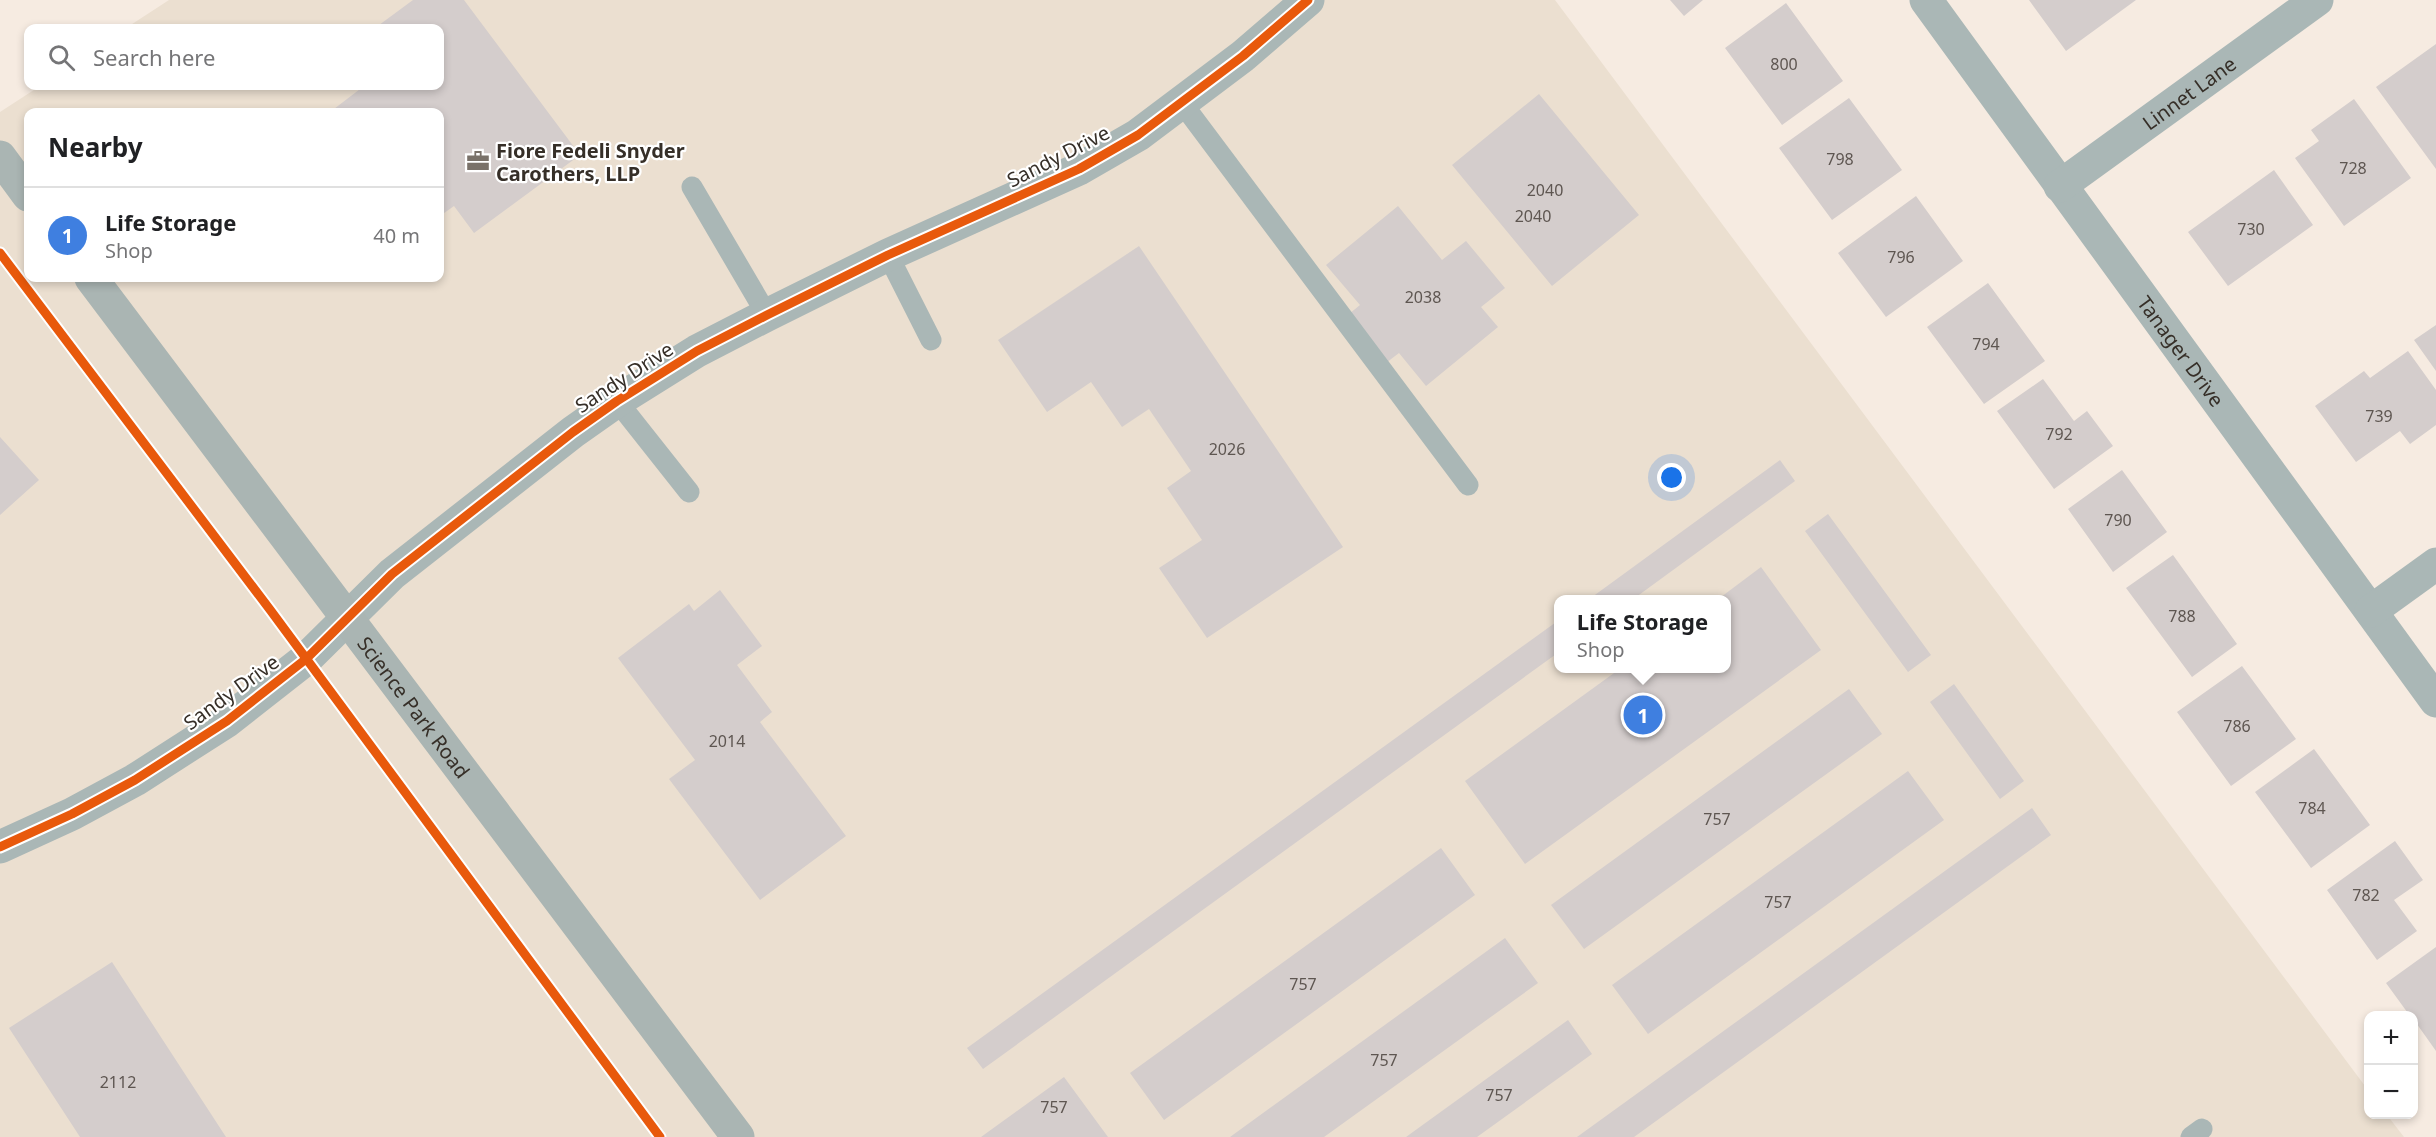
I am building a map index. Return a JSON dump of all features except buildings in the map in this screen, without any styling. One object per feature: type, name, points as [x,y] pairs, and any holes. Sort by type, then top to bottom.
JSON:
[{"type":"main road","points":[[0,157],[24,190]]},
{"type":"main road","name":"Science Park Road","points":[[94,282],[738,1137]]},
{"type":"street","name":"Sandy Drive","points":[[0,847],[72,814],[135,780],[227,721],[306,659],[392,574],[573,432],[617,401],[697,351],[767,315],[888,255],[1079,169],[1138,135],[1243,56],[1308,0]]},
{"type":"street","name":"Tanager Drive","points":[[1926,0],[2436,701]]},
{"type":"street","name":"Linnet Lane","points":[[2060,186],[2317,0]]},
{"type":"street","points":[[2371,611],[2436,564]]},
{"type":"lane","points":[[1182,103],[1468,485]]},
{"type":"lane","points":[[693,187],[767,315]]},
{"type":"lane","points":[[888,255],[931,340]]},
{"type":"lane","points":[[617,401],[689,492]]},
{"type":"shaded area","points":[[169,0],[1555,0],[2364,1085],[2364,1119],[2390,1119],[2404,1137],[0,1137],[0,112],[34,90],[444,90],[444,24],[132,24]]},
{"type":"cycle path","points":[[0,847],[72,814],[135,780],[227,721],[306,659],[392,574],[573,432],[617,401],[697,351],[767,315],[888,255],[1079,169],[1138,135],[1243,56],[1308,0]]},
{"type":"cycle path","points":[[0,253],[271,611],[660,1137]]},
{"type":"place","name":"Fiore Fedeli Snyder Carothers, LLP","points":[[478,161]]},
{"type":"place","name":"Life Storage","points":[[1643,715]]}]
